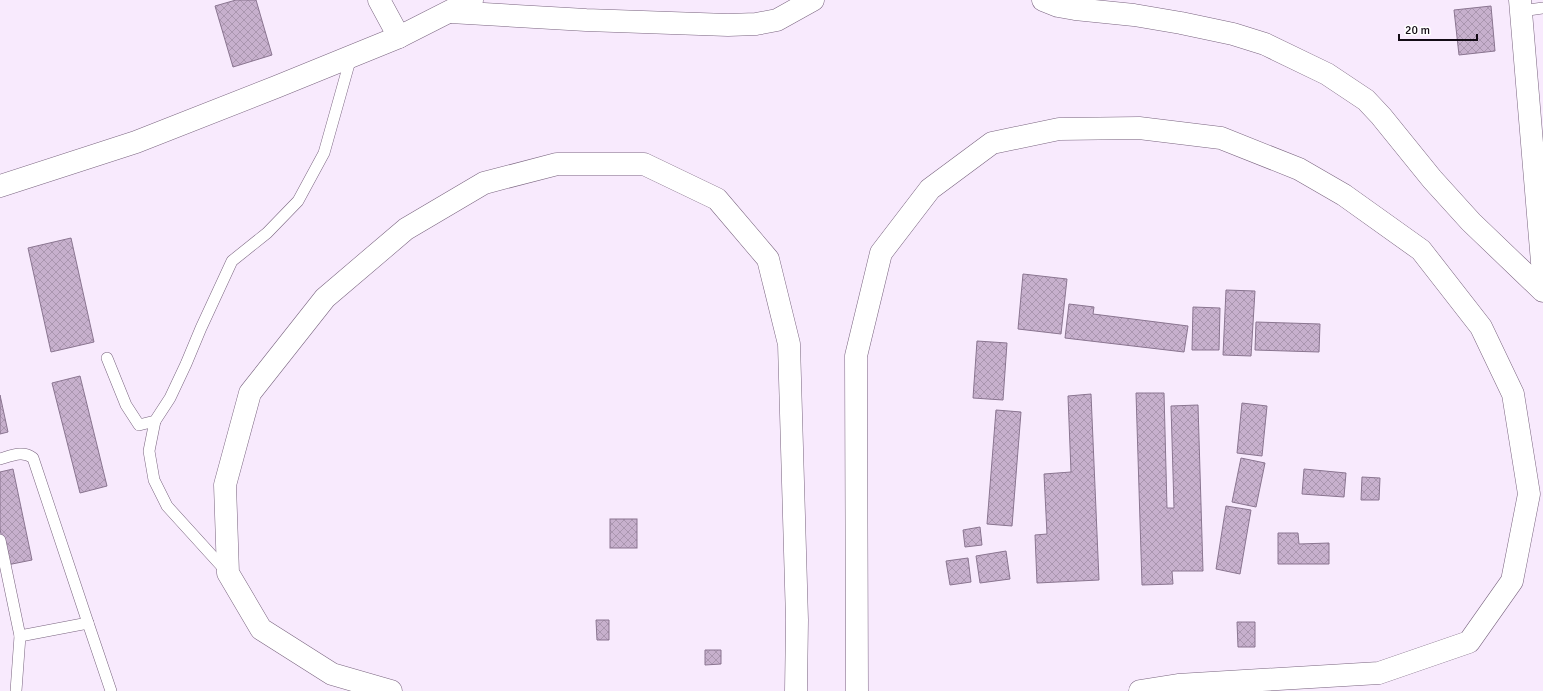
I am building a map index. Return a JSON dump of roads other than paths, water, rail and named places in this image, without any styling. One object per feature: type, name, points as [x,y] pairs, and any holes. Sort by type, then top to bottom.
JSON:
[{"type":"main road","points":[[379,0],[399,37]]},
{"type":"main road","points":[[0,186],[136,142],[399,37],[472,0]]},
{"type":"main road","points":[[448,12],[586,20],[728,25],[756,24],[776,20],[812,0]]},
{"type":"main road","points":[[1043,0],[1058,6],[1134,15],[1233,34],[1265,44],[1327,74],[1366,100],[1381,116],[1432,179],[1471,222],[1543,291]]},
{"type":"main road","points":[[1520,6],[1543,274]]},
{"type":"main road","points":[[857,691],[858,620],[856,356],[881,253],[930,189],[992,143],[1066,129],[1139,128],[1221,138],[1300,169],[1344,195],[1421,250],[1481,327],[1513,394],[1529,494],[1512,581],[1469,642],[1379,674],[1178,686],[1140,691]]},
{"type":"main road","points":[[391,691],[332,674],[261,629],[228,573],[225,486],[250,393],[325,298],[406,229],[484,183],[557,164],[644,164],[717,199],[768,259],[789,344],[797,620],[796,691]]},
{"type":"lane","points":[[1520,6],[1543,8]]},
{"type":"lane","points":[[228,573],[167,506],[154,480],[149,451],[155,421],[170,398],[232,261],[267,233],[298,201],[321,160],[350,57]]},
{"type":"lane","points":[[107,358],[126,405],[139,425],[155,421]]},
{"type":"lane","points":[[0,459],[22,454],[33,458],[111,691]]},
{"type":"lane","points":[[0,540],[20,636],[16,691]]},
{"type":"lane","points":[[20,636],[88,622]]}]
